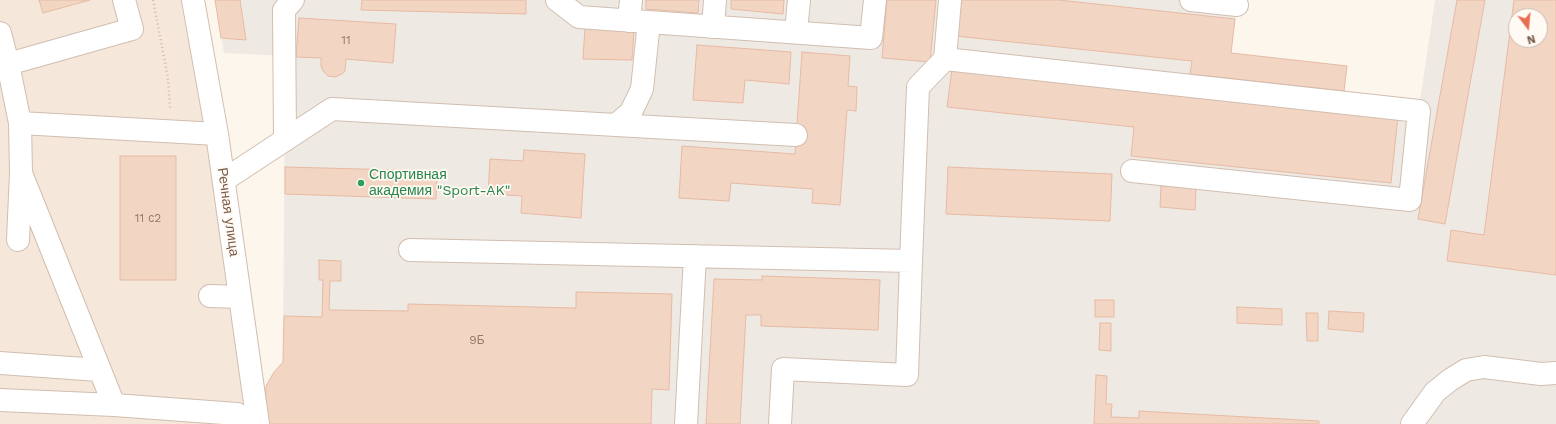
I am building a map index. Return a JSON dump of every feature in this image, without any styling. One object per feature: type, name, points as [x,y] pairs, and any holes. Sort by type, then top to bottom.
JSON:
[{"type":"street","points":[[8,64],[132,29],[124,0]]},
{"type":"street","name":"Речная улица","points":[[193,0],[218,134],[258,424]]},
{"type":"street","points":[[284,140],[284,10],[293,0]]},
{"type":"street","points":[[557,0],[579,17],[636,14],[713,27],[871,38],[875,0]]},
{"type":"street","points":[[713,27],[715,0]]},
{"type":"street","points":[[796,32],[799,0]]},
{"type":"street","points":[[780,424],[783,369],[906,375],[918,87],[945,60],[950,0]]},
{"type":"street","points":[[1190,0],[1237,4]]},
{"type":"street","points":[[616,125],[631,112],[642,89],[636,14]]},
{"type":"street","points":[[0,33],[8,64],[7,98],[20,123],[21,173],[9,239],[49,242]]},
{"type":"street","points":[[945,60],[1419,111],[1410,200],[1132,170]]},
{"type":"street","points":[[224,180],[332,109],[796,135]]},
{"type":"street","points":[[20,123],[218,134]]},
{"type":"street","points":[[21,173],[114,405]]},
{"type":"street","points":[[410,250],[911,261]]},
{"type":"street","points":[[686,424],[695,256]]},
{"type":"street","points":[[210,296],[240,297]]},
{"type":"street","points":[[0,363],[99,370]]},
{"type":"street","points":[[1412,424],[1436,392],[1450,380],[1466,370],[1484,367],[1541,374],[1556,372]]},
{"type":"street","points":[[0,400],[114,405],[237,414],[241,424]]},
{"type":"path","points":[[153,0],[168,78],[171,131]]},
{"type":"shaded area","points":[[0,0],[193,0],[258,424],[0,424]]},
{"type":"shaded area","points":[[215,0],[1238,0],[1231,53],[1347,66],[1344,91],[1420,101],[1435,0],[1556,0],[1556,424],[265,424],[266,386],[274,372],[283,362],[285,56],[224,53]]},
{"type":"building","points":[[39,0],[90,0],[43,13]]},
{"type":"building","points":[[215,0],[240,0],[246,40],[221,38]]},
{"type":"building","points":[[362,0],[526,0],[526,14],[361,10]]},
{"type":"building","points":[[646,0],[699,0],[698,13],[646,9]]},
{"type":"building","points":[[731,0],[784,0],[783,14],[731,9]]},
{"type":"building","points":[[887,0],[936,0],[930,62],[882,58]]},
{"type":"building","points":[[959,0],[1059,0],[1235,19],[1231,53],[1347,66],[1344,91],[1190,74],[1192,61],[955,36]]},
{"type":"building","points":[[1457,0],[1485,0],[1445,224],[1418,219]]},
{"type":"building","points":[[1514,0],[1556,0],[1556,275],[1447,261],[1451,230],[1484,235],[1508,47],[1548,48],[1548,8],[1513,8]]},
{"type":"building","points":[[299,18],[396,24],[393,63],[346,59],[345,71],[342,74],[335,77],[328,76],[323,71],[321,66],[321,58],[296,57]]},
{"type":"building","points":[[585,28],[634,31],[632,60],[583,59]]},
{"type":"building","points":[[697,45],[791,52],[789,84],[745,80],[743,103],[693,100]]},
{"type":"building","points":[[802,52],[850,56],[848,86],[857,87],[856,111],[847,110],[840,205],[812,203],[813,189],[731,183],[729,201],[679,198],[682,146],[795,154]]},
{"type":"building","points":[[952,69],[1398,116],[1391,183],[1131,156],[1134,127],[947,107]]},
{"type":"building","points":[[524,150],[585,154],[581,218],[521,213],[522,196],[488,194],[490,159],[523,161]]},
{"type":"building","points":[[120,156],[176,156],[176,280],[120,280]]},
{"type":"building","name":"Спортивная академия \"Sport-AK\"","points":[[285,167],[437,171],[436,199],[285,194]]},
{"type":"building","points":[[948,167],[1112,174],[1110,221],[946,214]]},
{"type":"building","points":[[1161,186],[1196,188],[1195,210],[1160,207]]},
{"type":"building","points":[[319,260],[341,261],[341,281],[330,281],[329,310],[408,311],[408,304],[576,308],[576,292],[672,294],[669,390],[652,389],[651,424],[265,424],[266,386],[274,372],[283,362],[284,316],[322,317],[323,280],[319,280]]},
{"type":"building","points":[[762,276],[880,280],[878,330],[761,326],[761,315],[746,315],[740,424],[706,424],[714,279],[762,280]]},
{"type":"building","points":[[1095,300],[1114,300],[1114,317],[1095,317]]},
{"type":"building","points":[[1237,307],[1282,309],[1282,325],[1237,323]]},
{"type":"building","points":[[1329,311],[1364,313],[1363,332],[1328,329]]},
{"type":"building","points":[[1306,313],[1318,313],[1318,341],[1307,341]]},
{"type":"building","points":[[1100,323],[1111,323],[1111,351],[1099,350]]},
{"type":"building","points":[[1096,375],[1107,376],[1106,404],[1112,404],[1111,417],[1139,418],[1139,411],[1319,421],[1319,424],[1094,424]]},
{"type":"place","name":"Спортивная академия \"Sport-AK\"","points":[[361,183]]}]
